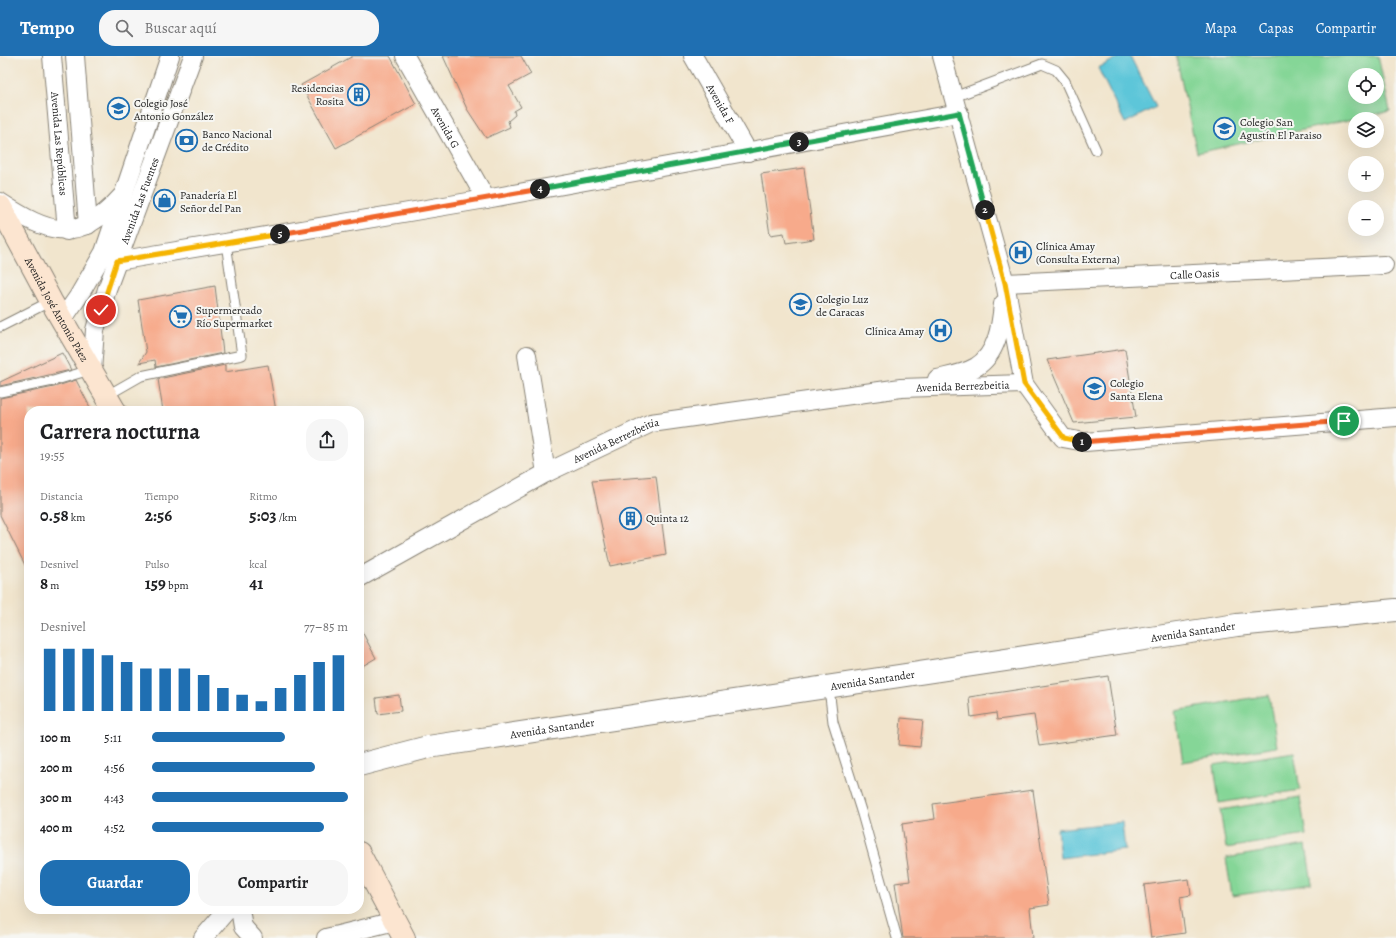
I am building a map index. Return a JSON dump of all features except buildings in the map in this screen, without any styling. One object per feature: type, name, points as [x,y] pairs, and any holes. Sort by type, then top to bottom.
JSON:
[{"type":"main road","name":"Avenida José Antonio Páez","points":[[0,206],[51,301],[110,403]]},
{"type":"main road","points":[[364,863],[399,930]]},
{"type":"street","name":"Avenida Las Repúblicas","points":[[52,56],[67,231]]},
{"type":"street","name":"Avenida Las Repúblicas","points":[[75,56],[88,225]]},
{"type":"street","name":"Avenida Las Fuentes","points":[[62,320],[78,297],[104,252],[170,56]]},
{"type":"street","name":"Avenida Las Fuentes","points":[[91,371],[95,330],[117,261],[193,56]]},
{"type":"street","name":"Avenida G","points":[[405,56],[486,199]]},
{"type":"street","name":"Avenida F","points":[[693,56],[748,152]]},
{"type":"street","points":[[945,57],[1005,283],[1024,384],[1064,438],[1085,442],[1396,417]]},
{"type":"street","points":[[117,261],[486,199],[748,152],[957,105]]},
{"type":"street","points":[[0,206],[34,223],[67,231],[88,225],[110,209],[124,194]]},
{"type":"street","name":"Calle Oasis","points":[[1005,283],[1384,265]]},
{"type":"street","name":"Avenida Berrezbeitia","points":[[364,575],[546,473],[651,423],[901,388],[962,373],[977,366],[988,355],[996,342],[1001,324],[1005,283]]},
{"type":"street","points":[[527,355],[546,473]]},
{"type":"street","name":"Avenida Berrezbeitia","points":[[901,388],[1024,384]]},
{"type":"street","name":"Avenida Santander","points":[[364,764],[428,747],[829,688],[1237,625],[1393,610]]},
{"type":"street","points":[[203,938],[224,914]]},
{"type":"street","points":[[241,914],[243,927],[253,938]]},
{"type":"street","points":[[326,938],[399,930]]},
{"type":"lane","points":[[957,105],[1042,64],[1056,70],[1065,81],[1096,150]]},
{"type":"lane","points":[[110,403],[141,376],[242,355],[226,243]]},
{"type":"lane","points":[[0,328],[51,301]]},
{"type":"lane","points":[[0,392],[91,371]]},
{"type":"lane","points":[[829,688],[833,722],[862,814],[897,938]]},
{"type":"green space","points":[[1176,56],[1378,56],[1381,68],[1348,68],[1348,104],[1384,104],[1384,84],[1390,111],[1348,112],[1348,120],[1197,153]]},
{"type":"green space","points":[[1269,695],[1277,747],[1183,762],[1175,711]]},
{"type":"green space","points":[[1294,752],[1300,790],[1219,803],[1214,765]]},
{"type":"green space","points":[[1300,797],[1306,835],[1226,848],[1220,810]]},
{"type":"green space","points":[[1306,845],[1312,884],[1232,896],[1226,858]]},
{"type":"water","points":[[1121,56],[1130,56],[1156,107],[1125,123],[1098,68]]},
{"type":"water","points":[[1122,822],[1125,850],[1060,858],[1057,829]]},
{"type":"place","name":"Residencias Rosita","points":[[359,94]]},
{"type":"place","name":"Colegio José Antonio González","points":[[118,109]]},
{"type":"place","name":"Colegio San Agustín El Paraiso","points":[[1224,128]]},
{"type":"place","name":"Banco Nacional de Crédito","points":[[187,140]]},
{"type":"place","name":"Panadería El Señor del Pan","points":[[164,201]]},
{"type":"place","name":"Clínica Amay (Consulta Externa)","points":[[1021,252]]},
{"type":"place","name":"Colegio Luz de Caracas","points":[[800,305]]},
{"type":"place","name":"Supermercado Río Supermarket","points":[[180,316]]},
{"type":"place","name":"Clínica Amay","points":[[940,331]]},
{"type":"place","name":"Colegio Santa Elena","points":[[1095,389]]},
{"type":"place","name":"Quinta 12","points":[[631,518]]},
{"type":"route","points":[[101,310],[117,261],[486,199],[959,113],[1005,283],[1024,384],[1064,438],[1085,442],[1344,421]]}]
